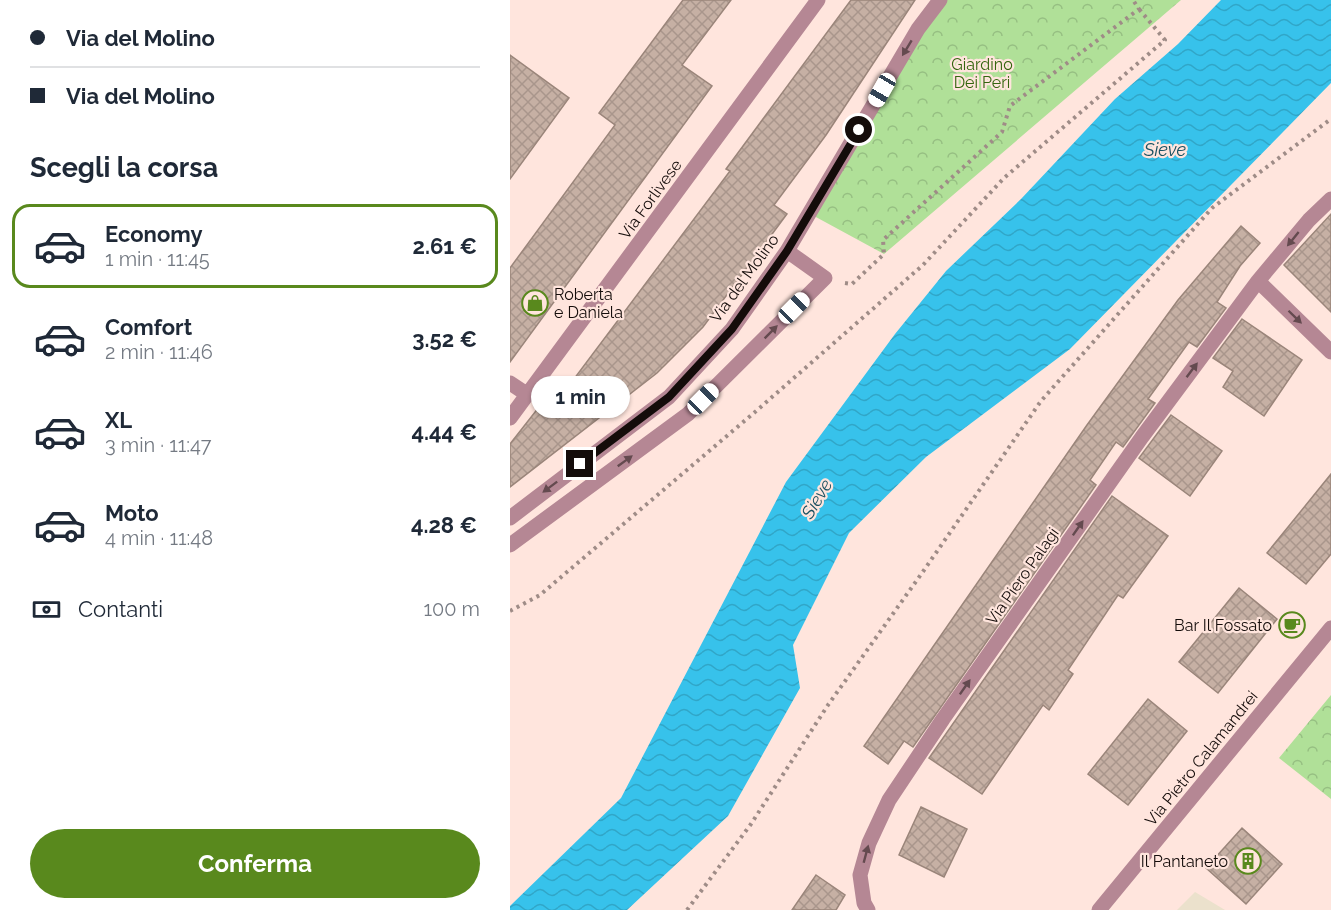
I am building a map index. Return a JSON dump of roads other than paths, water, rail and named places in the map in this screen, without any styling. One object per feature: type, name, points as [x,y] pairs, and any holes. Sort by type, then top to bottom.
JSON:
[{"type":"street","name":"Via Forlivese","points":[[510,418],[818,0]]},
{"type":"street","name":"Via del Molino","points":[[510,518],[669,397],[732,329],[787,251],[918,29],[940,0]]},
{"type":"street","name":"Via Piero Palagi","points":[[868,910],[864,903],[860,875],[869,843],[889,800],[943,719],[1142,437],[1258,281],[1309,220],[1331,199]]},
{"type":"street","points":[[510,545],[688,414],[825,278],[787,251]]},
{"type":"street","points":[[1258,281],[1331,352]]},
{"type":"street","points":[[510,383],[528,395]]},
{"type":"street","name":"Via Pietro Calamandrei","points":[[1099,910],[1331,628]]},
{"type":"water","name":"Sieve","points":[[1221,0],[1331,0],[1331,83],[1070,349],[926,457],[849,533],[793,645],[800,688],[728,816],[627,910],[510,910],[510,906],[621,798],[786,482],[895,334],[946,271],[1021,199],[1115,99],[1178,44]]},
{"type":"place","name":"Roberta e Daniela","points":[[535,303]]},
{"type":"place","name":"Bar Il Fossato","points":[[1292,625]]},
{"type":"place","name":"Il Pantaneto","points":[[1248,861]]},
{"type":"park label","name":"Giardino Dei Peri","points":[[982,73]]}]
